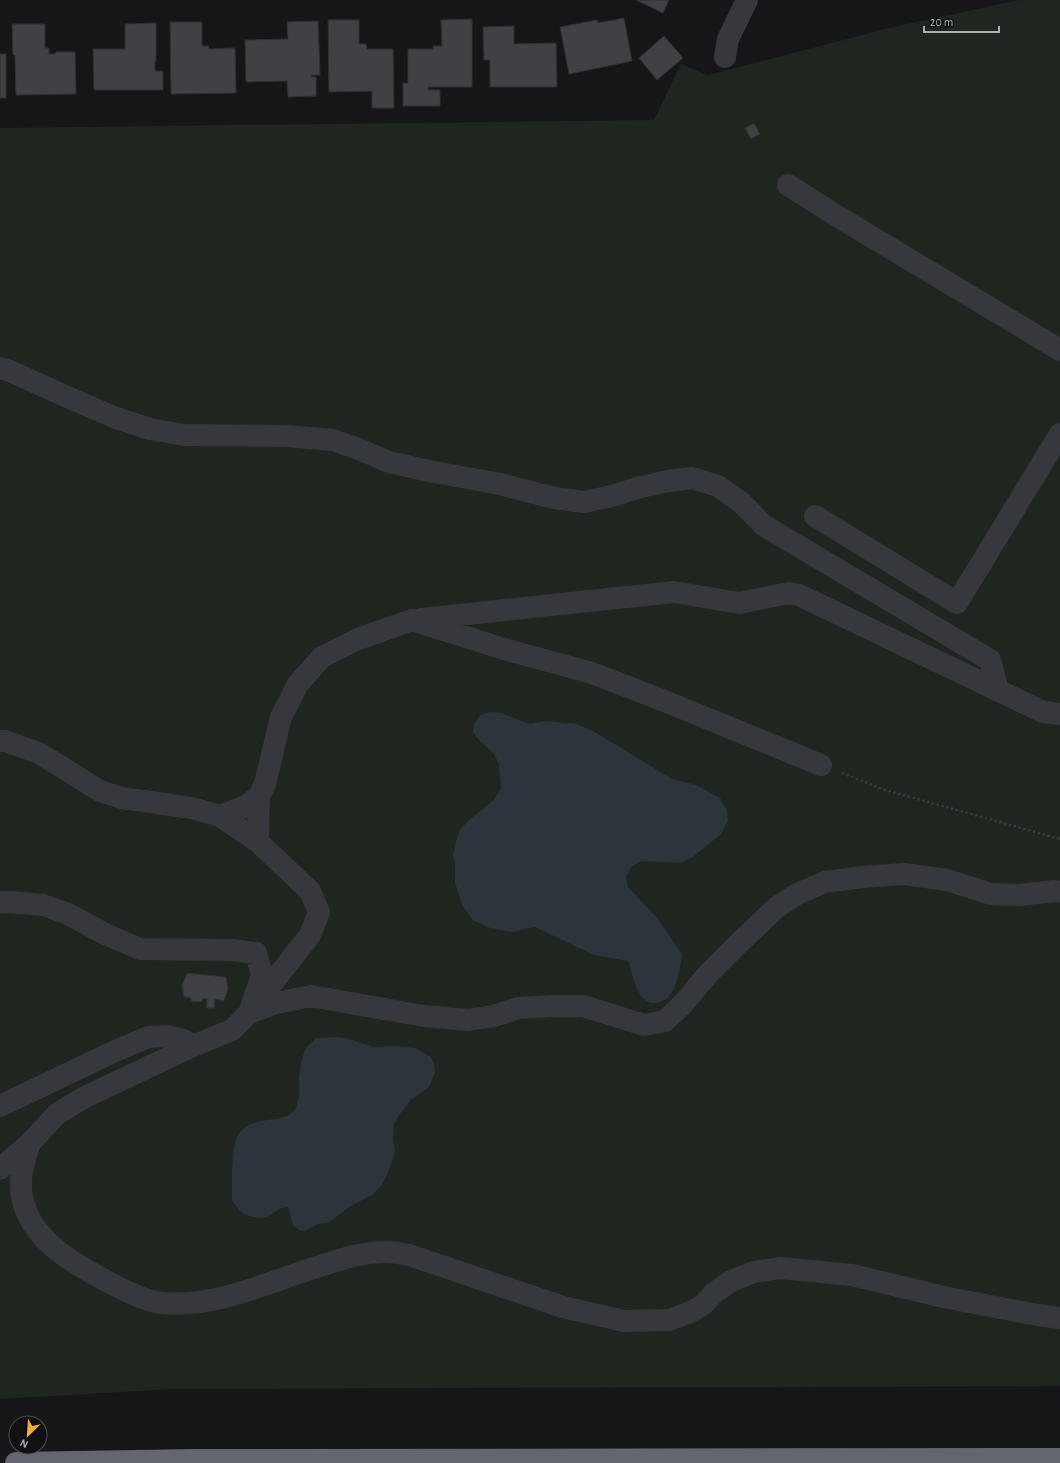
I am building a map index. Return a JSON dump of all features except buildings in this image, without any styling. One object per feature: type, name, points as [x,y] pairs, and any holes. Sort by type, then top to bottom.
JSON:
[{"type":"highway","points":[[16,1463],[187,1460],[1060,1459]]},
{"type":"street","points":[[725,57],[728,39],[746,0]]},
{"type":"street","points":[[788,185],[1060,350]]},
{"type":"street","points":[[0,368],[10,371],[116,418],[150,429],[184,435],[285,436],[333,440],[389,462],[500,484],[554,498],[584,502],[612,496],[641,487],[668,481],[692,478],[718,486],[742,503],[763,525],[990,660],[998,691]]},
{"type":"street","points":[[815,516],[957,603],[1060,434]]},
{"type":"street","points":[[258,842],[259,796],[265,784],[280,717],[298,684],[322,657],[358,639],[412,620],[674,592],[739,603],[789,593],[799,595],[1043,712],[1060,714]]},
{"type":"street","points":[[412,620],[504,649],[592,673],[821,765]]},
{"type":"street","points":[[0,741],[5,741],[39,753],[100,791],[122,798],[192,808],[220,816],[258,842],[310,891],[319,912],[310,935],[249,1013],[232,1030],[193,1046],[85,1097],[58,1114],[30,1143],[0,1169]]},
{"type":"street","points":[[220,816],[246,806],[259,796]]},
{"type":"street","points":[[249,1013],[276,1003],[311,996],[424,1016],[468,1020],[494,1016],[518,1008],[583,1006],[644,1025],[665,1021],[684,1004],[707,975],[777,907],[797,894],[825,882],[904,874],[947,880],[991,894],[1018,895],[1054,891],[1060,892]]},
{"type":"street","points":[[0,902],[43,905],[68,914],[105,934],[140,949],[232,950],[256,953],[262,975],[249,1013]]},
{"type":"street","points":[[0,1106],[148,1037],[167,1036],[183,1040],[193,1046]]},
{"type":"street","points":[[30,1143],[21,1182],[24,1207],[36,1229],[52,1246],[74,1263],[133,1294],[161,1303],[186,1303],[214,1299],[255,1288],[312,1268],[359,1254],[388,1252],[409,1256],[562,1307],[624,1321],[669,1320],[691,1312],[704,1304],[713,1294],[731,1281],[754,1272],[780,1268],[812,1270],[852,1276],[948,1298],[1038,1316],[1060,1318]]},
{"type":"path","points":[[821,765],[882,789],[1060,839]]},
{"type":"shaded area","points":[[1019,0],[1060,0],[1060,1386],[173,1389],[0,1399],[0,128],[654,120],[681,64],[708,75],[893,27]]},
{"type":"shaded area","points":[[490,712],[501,713],[530,724],[546,721],[576,724],[593,731],[672,779],[696,785],[720,798],[727,810],[728,821],[721,834],[693,857],[681,863],[642,861],[632,866],[626,877],[628,887],[658,919],[682,954],[676,985],[668,997],[662,1001],[654,1003],[645,1000],[641,996],[628,961],[594,955],[535,927],[511,932],[490,928],[473,920],[462,905],[455,882],[455,865],[453,854],[459,831],[469,820],[494,800],[501,789],[499,764],[494,754],[473,732],[474,725],[480,715]]},
{"type":"shaded area","points":[[337,1037],[350,1039],[372,1047],[397,1046],[415,1048],[431,1057],[434,1064],[435,1073],[429,1087],[411,1100],[394,1123],[393,1139],[395,1151],[388,1173],[381,1186],[372,1195],[349,1207],[330,1222],[318,1224],[305,1231],[299,1230],[293,1225],[288,1207],[281,1208],[268,1217],[255,1217],[243,1213],[232,1201],[233,1159],[237,1137],[243,1129],[250,1124],[284,1117],[295,1109],[299,1096],[301,1066],[306,1049],[316,1038]]}]
